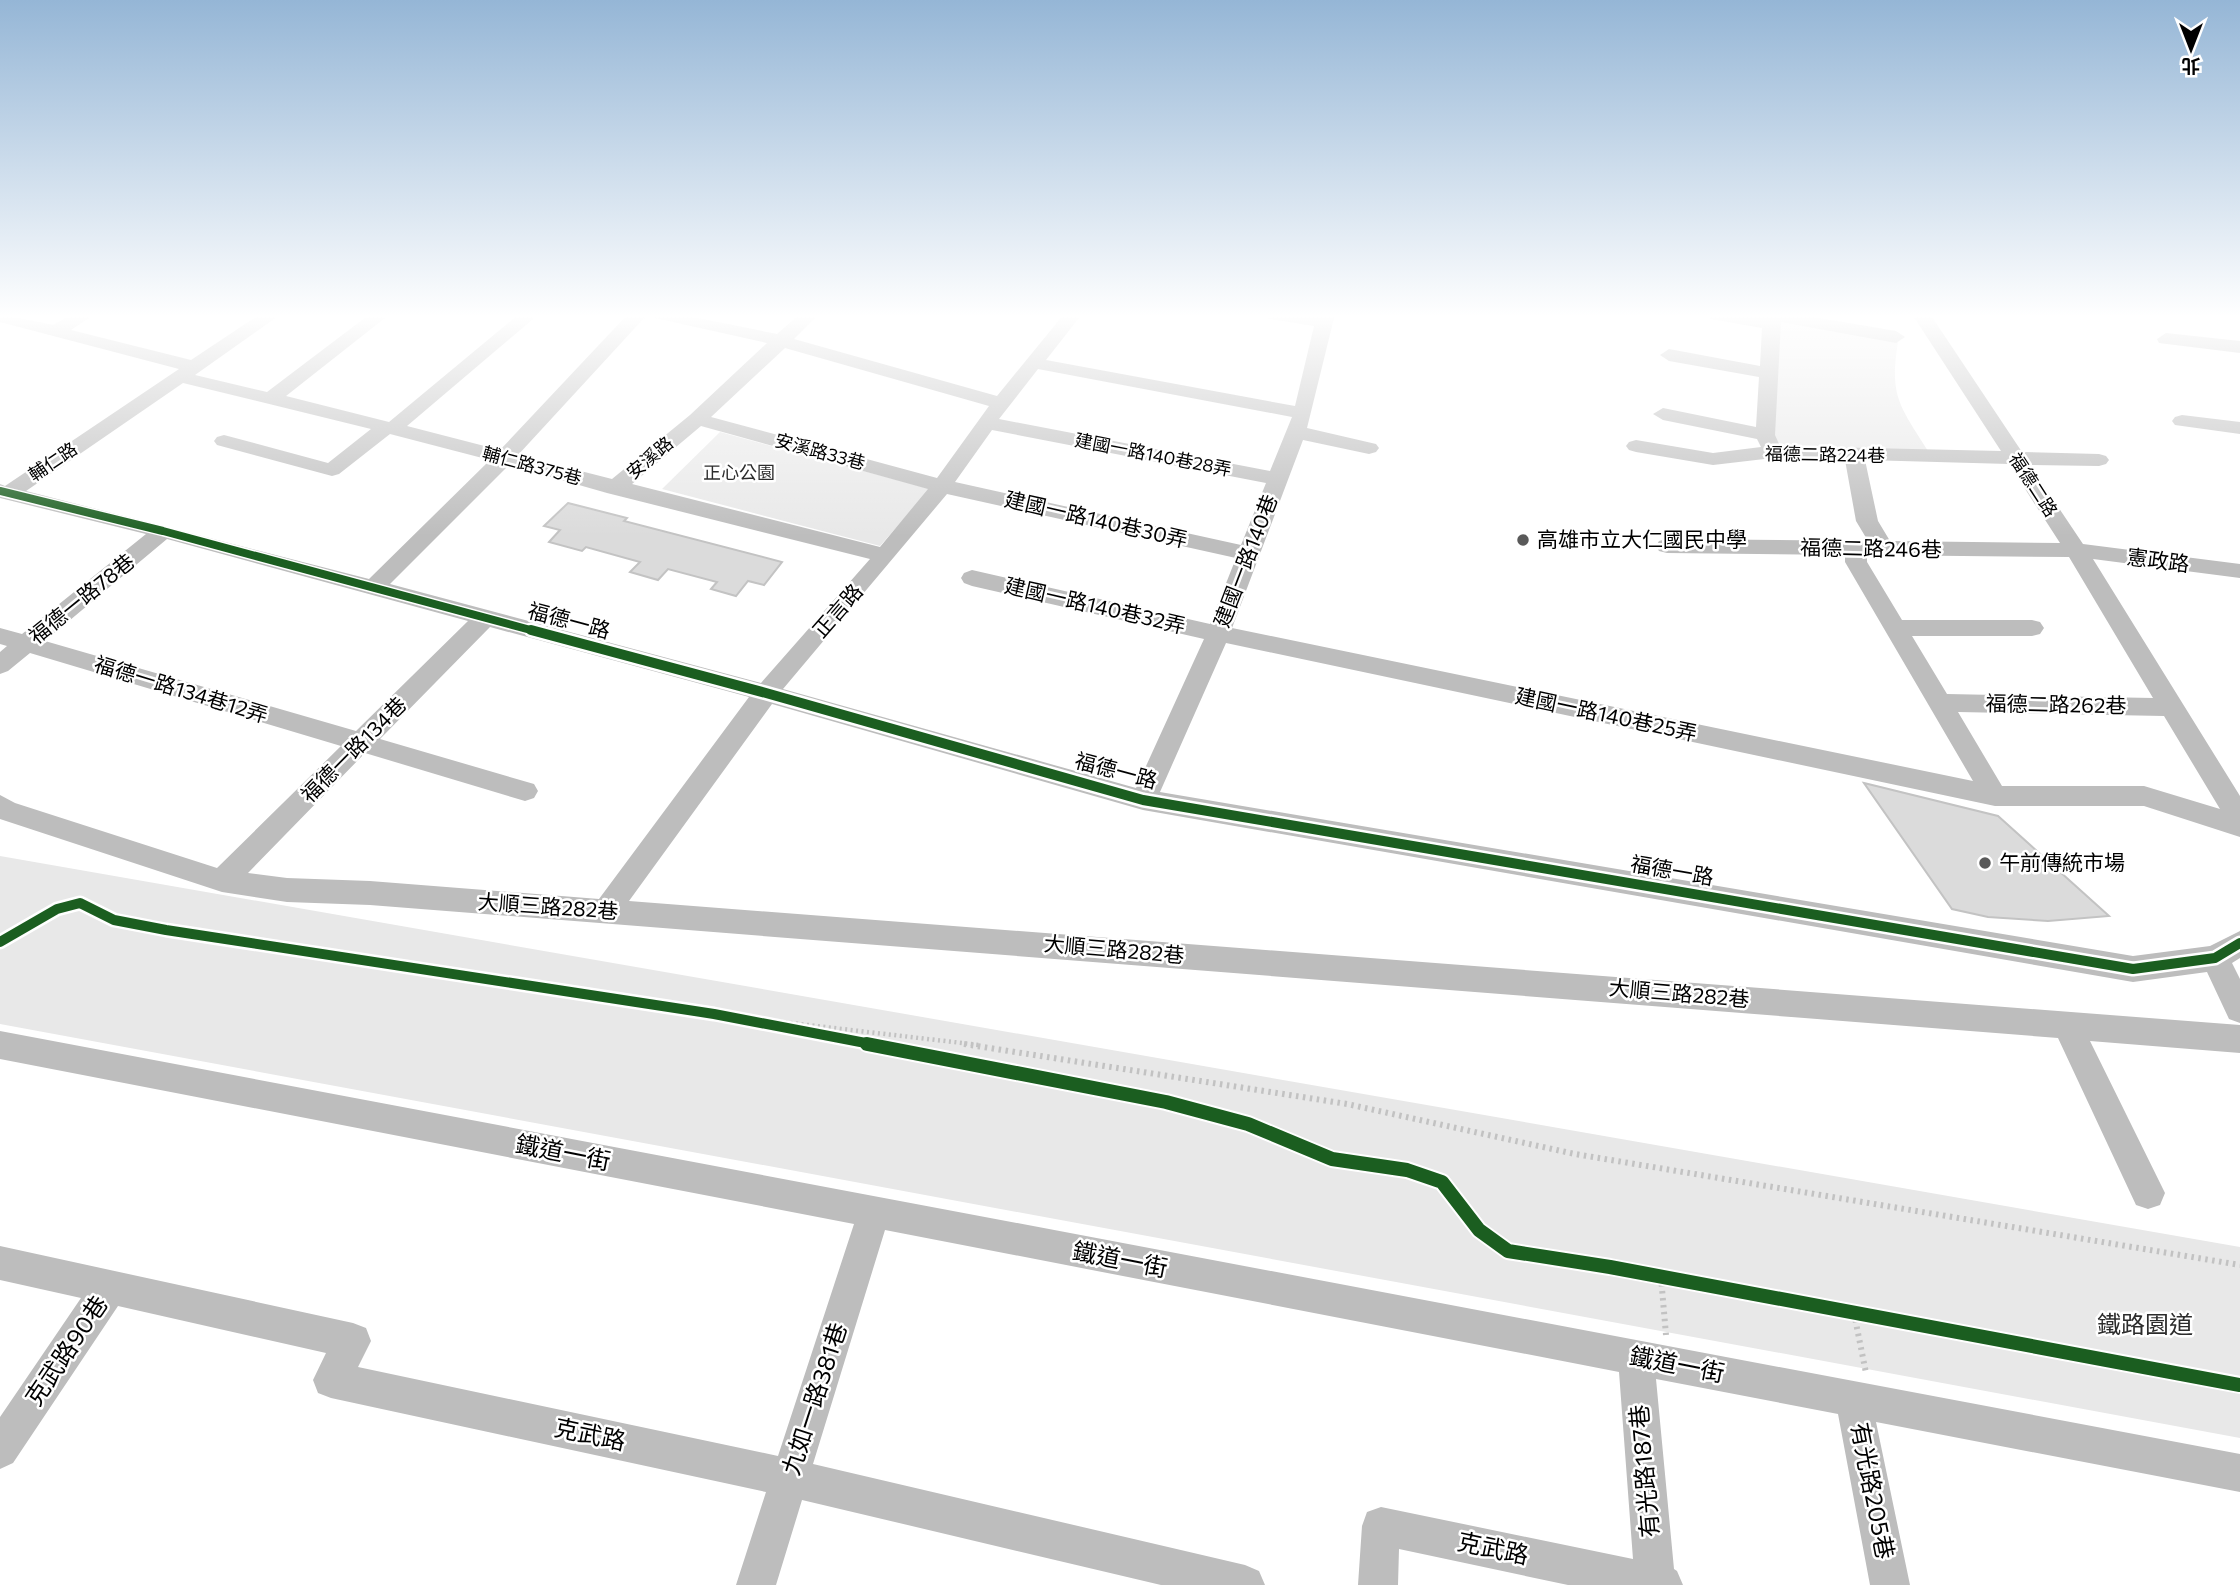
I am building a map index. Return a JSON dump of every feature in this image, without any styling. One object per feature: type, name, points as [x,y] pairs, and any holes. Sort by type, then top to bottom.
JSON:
[{"type":"street","name":"輔仁路","points":[[4,492],[163,388]]},
{"type":"street","name":"輔仁路375巷","points":[[239,388],[614,488],[885,556]]},
{"type":"street","points":[[271,398],[284,388]]},
{"type":"street","points":[[224,441],[332,470],[439,388]]},
{"type":"street","points":[[372,589],[504,458],[569,388]]},
{"type":"street","name":"安溪路","points":[[614,488],[731,388]]},
{"type":"street","points":[[948,388],[1001,403]]},
{"type":"street","name":"正言路","points":[[606,911],[766,693],[885,556],[942,485],[1013,388]]},
{"type":"street","points":[[1144,388],[1299,423],[1369,448]]},
{"type":"street","name":"建國一路140巷","points":[[1143,800],[1218,634],[1299,423],[1307,388]]},
{"type":"street","points":[[1663,414],[1769,443],[1768,388]]},
{"type":"street","name":"福德二路","points":[[1969,388],[2076,550]]},
{"type":"street","name":"安溪路33巷","points":[[697,419],[942,485]]},
{"type":"street","points":[[2182,421],[2240,428]]},
{"type":"street","name":"建國一路140巷28弄","points":[[988,422],[1278,479]]},
{"type":"street","name":"福德二路224巷","points":[[1636,446],[1713,459],[1769,443],[1854,454],[2016,459]]},
{"type":"street","points":[[1854,454],[1867,521],[1885,550]]},
{"type":"street","points":[[2016,459],[2099,460]]},
{"type":"street","name":"建國一路140巷30弄","points":[[942,485],[1249,554]]},
{"type":"street","name":"福德一路","points":[[4,492],[163,531],[766,693],[1143,800],[2133,969],[2215,958],[2240,943]]},
{"type":"street","name":"福德一路78巷","points":[[0,665],[163,531]]},
{"type":"street","name":"福德二路246巷","points":[[1667,547],[2076,550]]},
{"type":"street","points":[[1856,549],[1856,562],[1995,796]]},
{"type":"street","points":[[2076,550],[2240,819]]},
{"type":"street","name":"憲政路","points":[[2076,550],[2240,571]]},
{"type":"street","name":"建國一路140巷32弄","points":[[972,578],[1218,634]]},
{"type":"street","name":"福德一路134巷","points":[[222,881],[362,744],[484,619]]},
{"type":"street","points":[[1895,628],[2032,628]]},
{"type":"street","name":"建國一路140巷25弄","points":[[1218,634],[1995,796],[2144,796],[2240,826]]},
{"type":"street","name":"福德一路134巷12弄","points":[[0,636],[525,791]]},
{"type":"street","name":"福德二路262巷","points":[[1940,703],[2172,707]]},
{"type":"street","name":"大順三路282巷","points":[[0,805],[6,810],[222,881],[287,890],[384,894],[2240,1039]]},
{"type":"street","points":[[2215,958],[2240,1010]]},
{"type":"street","points":[[2067,1025],[2148,1194]]},
{"type":"street","name":"鐵道一街","points":[[0,1045],[874,1213],[1860,1386],[2240,1473]]},
{"type":"street","name":"九如一路381巷","points":[[756,1585],[874,1213]]},
{"type":"street","name":"克武路","points":[[0,1263],[353,1341],[331,1380],[790,1478],[1245,1585]]},
{"type":"street","name":"克武路90巷","points":[[0,1450],[110,1287]]},
{"type":"street","name":"有光路187巷","points":[[1651,1348],[1657,1584]]},
{"type":"street","name":"有光路205巷","points":[[1860,1386],[1890,1585]]},
{"type":"street","name":"克武路","points":[[1378,1585],[1381,1526],[1657,1584]]},
{"type":"path","points":[[701,1012],[984,1045],[1334,1102],[1575,1154],[2240,1265]]},
{"type":"path","points":[[714,1014],[864,1044]]},
{"type":"path","points":[[1648,1275],[1674,1279]]},
{"type":"path","points":[[1651,1348],[1661,1277]]},
{"type":"path","points":[[1842,1311],[1868,1315]]},
{"type":"path","points":[[1854,1313],[1860,1386]]},
{"type":"green space","points":[[1775,388],[1896,388],[1910,423],[1928,451],[1792,448],[1774,441]]},
{"type":"green space","name":"正心公園","points":[[720,432],[930,489],[880,546],[662,489]]},
{"type":"green space","name":"鐵路園道","points":[[0,856],[2240,1247],[2240,1438],[0,1024]]},
{"type":"building","points":[[568,503],[627,518],[624,521],[782,562],[764,585],[748,581],[736,596],[711,589],[717,582],[668,569],[658,580],[630,572],[640,562],[586,547],[582,551],[549,542],[560,530],[544,526]]},
{"type":"building","name":"午前傳統市場","points":[[1864,783],[1998,816],[2109,916],[2048,921],[1988,917],[1952,909]]},
{"type":"cycle path","points":[[0,491],[163,531],[766,693],[1143,800],[2133,969],[2215,958],[2240,943]]},
{"type":"cycle path","points":[[0,942],[57,909],[80,903],[114,920],[166,930],[714,1014],[1166,1102],[1248,1124],[1332,1159],[1407,1170],[1442,1182],[1479,1230],[1508,1251],[1610,1267],[2240,1385]]},
{"type":"place","name":"高雄市立大仁國民中學","points":[[1523,540]]},
{"type":"place","name":"午前傳統市場","points":[[1985,863]]}]
